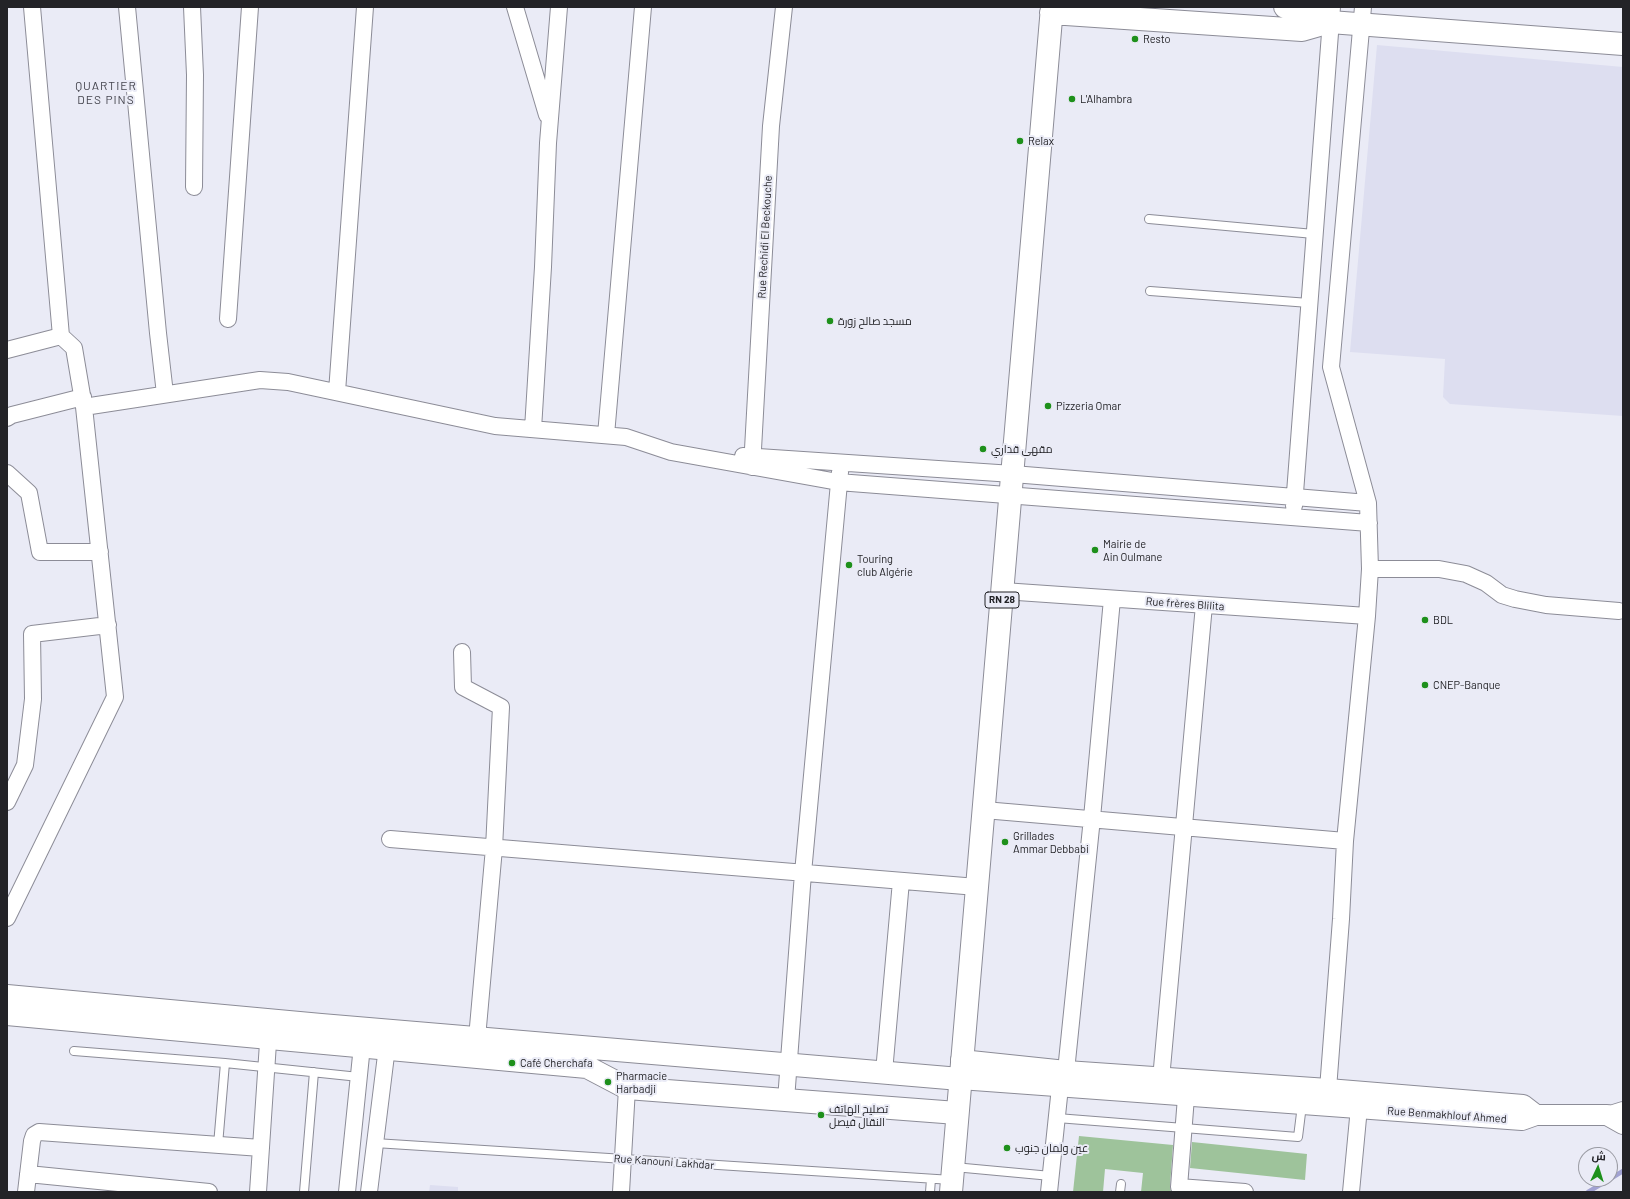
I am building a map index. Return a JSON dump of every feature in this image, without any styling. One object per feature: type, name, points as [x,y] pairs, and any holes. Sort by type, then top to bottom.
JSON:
[{"type":"main road","points":[[1285,7],[1304,8],[1331,14],[1623,44]]},
{"type":"main road","points":[[1052,10],[1302,30],[1331,14]]},
{"type":"main road","name":"RN 28","points":[[952,1179],[1052,10]]},
{"type":"main road","points":[[7,996],[269,1029]]},
{"type":"main road","points":[[7,1014],[269,1029],[363,1037],[587,1067],[627,1088],[957,1113]]},
{"type":"main road","points":[[387,1040],[477,1038],[884,1072],[961,1070]]},
{"type":"street","points":[[7,918],[115,697],[83,402],[74,348],[61,336],[32,7]]},
{"type":"street","points":[[127,7],[157,325],[165,394]]},
{"type":"street","points":[[192,7],[195,75],[194,187]]},
{"type":"street","points":[[228,319],[250,7]]},
{"type":"street","points":[[337,392],[366,7]]},
{"type":"street","points":[[515,7],[550,124]]},
{"type":"street","points":[[533,429],[550,124],[559,7]]},
{"type":"street","points":[[606,435],[643,7]]},
{"type":"street","name":"Rue Rechidi El Beckouche","points":[[752,462],[771,126],[784,7]]},
{"type":"street","points":[[1293,518],[1331,14]]},
{"type":"street","points":[[1328,1089],[1345,841],[1367,616],[1370,569],[1368,502],[1331,367],[1362,16]]},
{"type":"street","points":[[7,350],[61,336]]},
{"type":"street","points":[[7,418],[83,402],[165,394],[260,380],[288,382],[496,426],[626,437],[671,452],[752,462],[838,482],[1012,485],[1294,497],[1368,502]]},
{"type":"street","points":[[752,462],[841,462],[1012,485],[1293,518],[1368,523]]},
{"type":"street","points":[[786,1100],[803,873],[841,462]]},
{"type":"street","points":[[7,473],[29,493],[40,552],[100,552]]},
{"type":"street","points":[[1370,569],[1439,569],[1466,574],[1486,583],[1502,595],[1514,599],[1546,605],[1619,611]]},
{"type":"street","name":"Rue frères Blilita","points":[[1003,591],[1367,616]]},
{"type":"street","points":[[1049,1192],[1092,818],[1112,599]]},
{"type":"street","points":[[1161,1086],[1204,605]]},
{"type":"street","points":[[9,791],[25,765],[33,699],[32,634],[108,625]]},
{"type":"street","points":[[462,652],[463,687],[501,707],[494,848],[477,1038]]},
{"type":"street","points":[[984,810],[1092,818],[1345,841]]},
{"type":"street","points":[[390,839],[977,887]]},
{"type":"street","points":[[884,1072],[901,881]]},
{"type":"street","points":[[258,1192],[269,1029]]},
{"type":"street","points":[[347,1192],[363,1037]]},
{"type":"street","points":[[369,1192],[387,1040]]},
{"type":"street","points":[[961,1070],[1186,1088],[1302,1105],[1359,1100],[1522,1105],[1536,1115],[1618,1116]]},
{"type":"street","points":[[621,1192],[627,1088]]},
{"type":"street","points":[[1186,1088],[1328,1089],[1359,1100]]},
{"type":"street","points":[[1186,1088],[1179,1189],[1245,1192]]},
{"type":"street","points":[[1351,1192],[1359,1100]]},
{"type":"street","points":[[26,1192],[32,1141],[34,1135],[39,1132],[261,1148]]},
{"type":"street","points":[[28,1174],[209,1192]]},
{"type":"lane","points":[[1149,219],[1314,234]]},
{"type":"lane","points":[[1150,291],[1309,303]]},
{"type":"lane","points":[[74,1051],[225,1063],[359,1077]]},
{"type":"lane","points":[[218,1145],[225,1063]]},
{"type":"lane","points":[[304,1192],[314,1072]]},
{"type":"lane","points":[[1057,1118],[1298,1137],[1302,1105]]},
{"type":"lane","name":"Rue Kanouni Lakhdar","points":[[375,1143],[931,1179],[1051,1176]]},
{"type":"lane","points":[[930,1192],[931,1179]]},
{"type":"shaded area","points":[[1377,45],[1623,67],[1623,416],[1450,404],[1443,397],[1445,359],[1350,352]]},
{"type":"shaded area","points":[[430,1185],[458,1187],[458,1192],[429,1192]]},
{"type":"building","points":[[1079,1136],[1173,1145],[1170,1186],[1171,1192],[1141,1192],[1143,1173],[1105,1169],[1103,1192],[1073,1192]]},
{"type":"building","points":[[1192,1142],[1307,1154],[1305,1180],[1190,1168]]},
{"type":"waterway","points":[[1618,1174],[1623,1171]]},
{"type":"waterway","points":[[1588,1192],[1596,1187]]},
{"type":"place","name":"Resto","points":[[1135,39]]},
{"type":"place","name":"L'Alhambra","points":[[1072,99]]},
{"type":"place","name":"Relax","points":[[1020,141]]},
{"type":"place","name":"مسجد صالح زورة","points":[[830,321]]},
{"type":"place","name":"Pizzeria Omar","points":[[1048,406]]},
{"type":"place","name":"مقهى قداري","points":[[983,449]]},
{"type":"place","name":"Mairie de Ain Oulmane","points":[[1095,550]]},
{"type":"place","name":"Touring club Algérie","points":[[849,565]]},
{"type":"place","name":"BDL","points":[[1425,620]]},
{"type":"place","name":"CNEP-Banque","points":[[1425,685]]},
{"type":"place","name":"Grillades Ammar Debbabi","points":[[1005,842]]},
{"type":"place","name":"Café Cherchafa","points":[[512,1063]]},
{"type":"place","name":"Pharmacie Harbadji","points":[[608,1082]]},
{"type":"place","name":"تصليح الهاتف النقال فيصل","points":[[821,1115]]},
{"type":"place","name":"عين ولمان جنوب","points":[[1007,1148]]},
{"type":"district","name":"QUARTIER DES PINS","points":[[106,93]]}]
